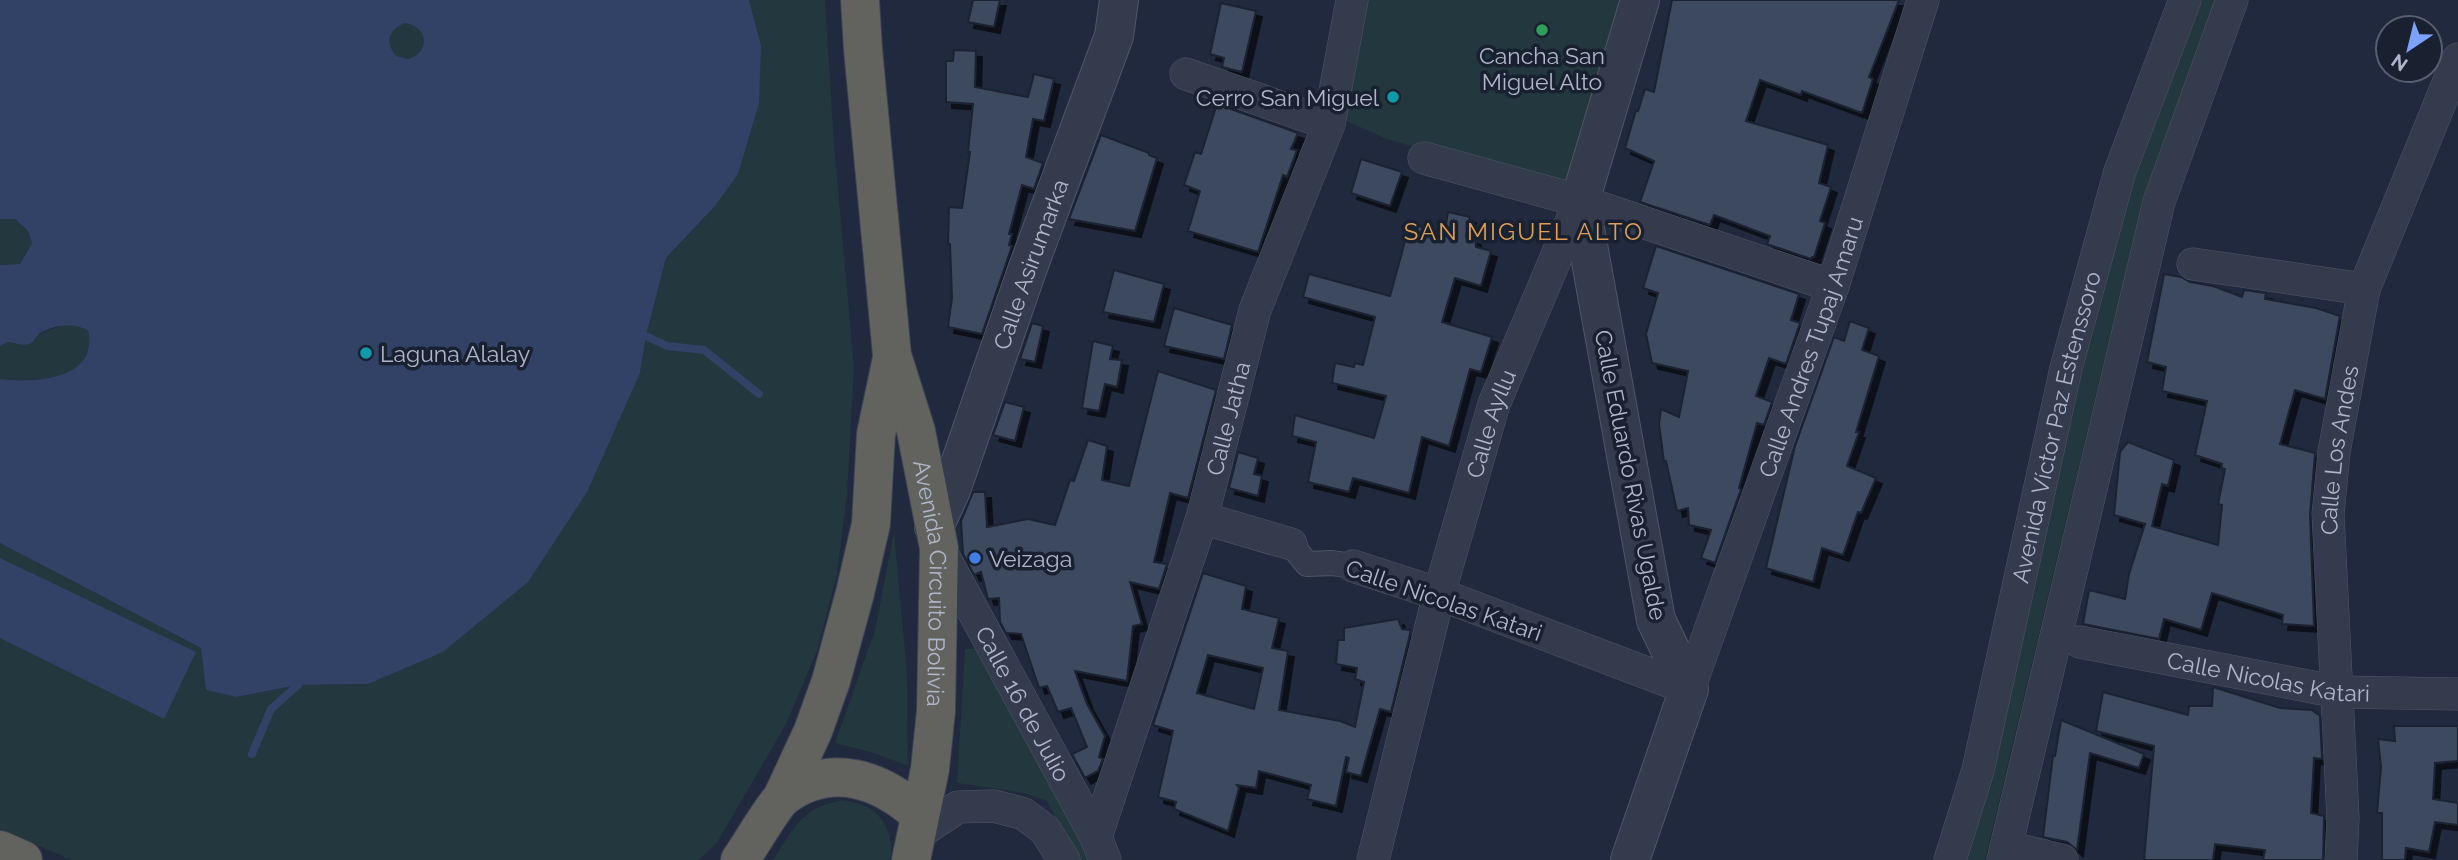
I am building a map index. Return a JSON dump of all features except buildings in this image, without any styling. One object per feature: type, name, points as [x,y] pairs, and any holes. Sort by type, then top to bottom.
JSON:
[{"type":"highway","name":"Avenida Circuito Bolivia","points":[[860,0],[892,355],[916,431],[937,538],[936,711],[930,769],[916,837]]},
{"type":"highway","name":"Avenida Circuito Bolivia","points":[[740,860],[782,798],[813,731],[831,681],[871,524],[877,434],[892,355]]},
{"type":"highway","points":[[782,798],[817,780],[840,775],[882,787],[904,800],[916,837]]},
{"type":"highway","points":[[0,850],[23,860]]},
{"type":"street","name":"Calle Asirumarka","points":[[937,538],[1027,270],[1114,36],[1119,0]]},
{"type":"street","name":"Calle Jatha","points":[[1100,848],[1202,518],[1255,310],[1329,124],[1345,26],[1352,0]]},
{"type":"street","name":"Calle Ayllu","points":[[1373,860],[1440,594],[1494,404],[1580,201],[1640,0]]},
{"type":"street","name":"Calle Andres Tupaj Amaru","points":[[1689,689],[1833,286],[1923,0]]},
{"type":"street","name":"Avenida Víctor Paz Estenssoro","points":[[1950,860],[1978,770],[2066,368],[2120,172],[2185,0]]},
{"type":"street","name":"Avenida Víctor Paz Estenssoro","points":[[2005,854],[2159,202],[2232,0]]},
{"type":"street","name":"Calle Los Andes","points":[[2341,860],[2343,818],[2328,514],[2334,452],[2364,289],[2458,59]]},
{"type":"street","points":[[1186,74],[1329,124]]},
{"type":"street","points":[[1424,158],[1580,201],[1833,286]]},
{"type":"street","name":"Calle Eduardo Rivas Ugalde","points":[[1580,201],[1656,620],[1689,689]]},
{"type":"street","points":[[2193,264],[2364,289]]},
{"type":"street","name":"Calle Nicolas Katari","points":[[1202,518],[1291,544],[1307,564],[1353,566],[1440,594],[1689,689]]},
{"type":"street","name":"Calle 16 de Julio","points":[[937,538],[1100,848]]},
{"type":"street","name":"Calle Nicolas Katari","points":[[2080,642],[2338,692],[2458,694]]},
{"type":"street","points":[[1630,860],[1689,689]]},
{"type":"street","points":[[916,837],[958,807],[994,806],[1024,814],[1045,830],[1064,860]]},
{"type":"street","points":[[2005,854],[2062,860]]},
{"type":"shaded area","points":[[749,0],[825,0],[834,143],[854,367],[847,495],[837,574],[817,651],[786,724],[717,843],[699,860],[71,860],[0,829],[0,543],[201,648],[207,690],[236,697],[298,685],[368,684],[640,373],[646,336],[666,258],[715,206],[761,45]]},
{"type":"shaded area","points":[[1361,0],[1622,0],[1566,193],[1387,139],[1344,120]]},
{"type":"shaded area","points":[[2201,0],[2221,0],[2143,214],[2103,365],[1985,860],[1963,860],[2080,364],[2143,147]]},
{"type":"shaded area","points":[[406,23],[419,28],[424,41],[419,54],[406,59],[393,54],[388,41],[393,28]]},
{"type":"shaded area","points":[[0,219],[15,219],[28,231],[32,243],[20,264],[0,265]]},
{"type":"shaded area","points":[[68,324],[81,326],[88,331],[90,352],[80,366],[60,376],[0,379],[0,346],[8,342],[26,344],[43,332]]},
{"type":"shaded area","points":[[894,532],[907,673],[908,766],[874,753],[835,743],[875,630]]},
{"type":"shaded area","points":[[980,648],[1061,799],[1089,860],[1077,860],[1047,801],[1024,793],[957,783],[965,649]]},
{"type":"shaded area","points":[[843,800],[865,806],[878,815],[890,836],[890,860],[773,860],[794,828],[808,814],[817,808]]},
{"type":"water","name":"Laguna Alalay","points":[[0,0],[749,0],[761,45],[759,103],[738,174],[715,206],[666,258],[646,336],[640,373],[587,492],[528,582],[443,652],[368,684],[298,685],[236,697],[206,690],[201,648],[0,543],[0,379],[30,380],[61,375],[84,360],[89,347],[88,331],[77,326],[44,331],[28,344],[8,342],[0,346],[0,265],[20,264],[32,243],[28,231],[15,219],[0,219]],"holes":[[[405,23],[413,25],[422,34],[423,46],[415,56],[408,59],[396,56],[390,46],[392,33]]]},
{"type":"water","points":[[0,558],[196,652],[164,719],[0,638]]},
{"type":"waterway","points":[[637,332],[667,346],[704,350],[759,394]]},
{"type":"waterway","points":[[252,754],[271,709],[298,685],[297,676]]},
{"type":"place","name":"Cancha San Miguel Alto","points":[[1542,30]]},
{"type":"place","name":"Cerro San Miguel","points":[[1393,97]]},
{"type":"place","name":"Laguna Alalay","points":[[366,353]]},
{"type":"place","name":"Veizaga","points":[[975,558]]},
{"type":"district","name":"SAN MIGUEL ALTO","points":[[1524,231]]}]
